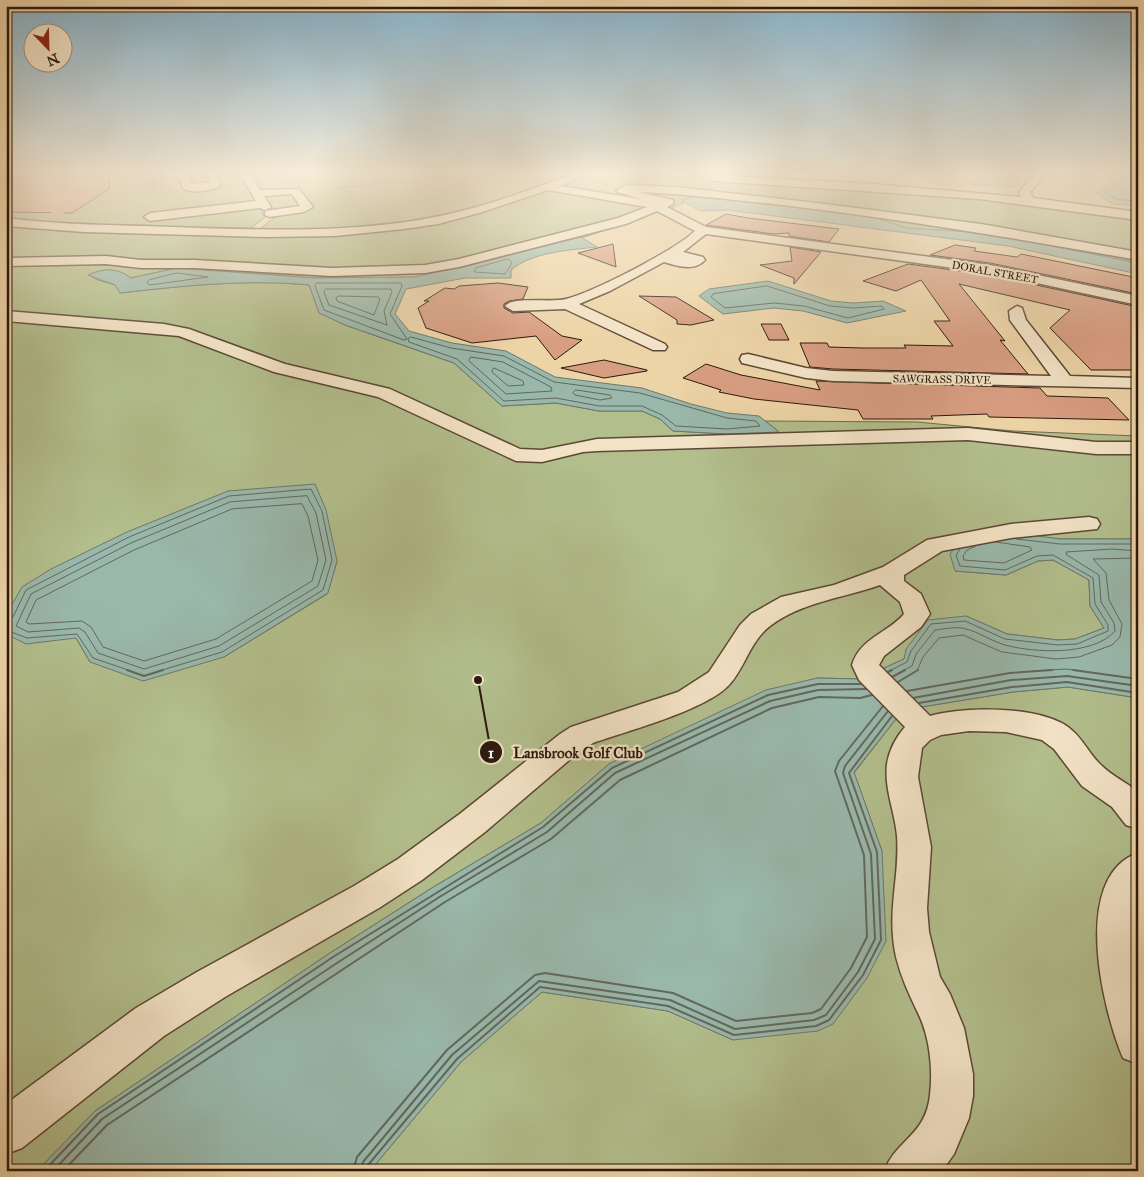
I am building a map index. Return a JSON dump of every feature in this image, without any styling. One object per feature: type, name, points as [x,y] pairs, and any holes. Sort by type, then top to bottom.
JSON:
[{"type":"street","points":[[177,229],[250,232],[345,231],[364,229]]},
{"type":"street","points":[[250,232],[254,229]]},
{"type":"street","points":[[6,262],[106,260],[141,264],[195,264],[332,272],[425,269],[459,263],[591,229]]},
{"type":"street","points":[[988,229],[1138,256]]},
{"type":"street","points":[[513,306],[567,304],[605,288],[667,256],[687,245],[703,230]]},
{"type":"street","name":"DORAL STREET","points":[[703,230],[990,270],[1138,301]]},
{"type":"street","points":[[850,263],[858,251]]},
{"type":"street","points":[[550,304],[555,314],[572,322],[579,323],[596,319]]},
{"type":"street","points":[[567,304],[659,347]]},
{"type":"street","points":[[1017,311],[1018,320],[1065,382]]},
{"type":"street","points":[[6,316],[96,325],[164,328],[183,332],[224,350],[280,368],[384,393],[505,451],[522,455],[542,456],[597,444],[968,434],[1013,436],[1104,449],[1138,448]]},
{"type":"street","name":"SAWGRASS DRIVE","points":[[748,359],[806,373],[833,376],[1138,383]]},
{"type":"street","points":[[6,1132],[92,1064],[150,1022],[225,977],[339,915],[399,876],[496,804],[567,744],[582,735],[688,699],[703,691],[719,679],[750,631],[760,620],[790,603],[884,580],[920,552],[950,541],[1011,531],[1089,524]]},
{"type":"street","points":[[884,580],[912,599],[918,614],[911,624],[872,650],[867,656],[865,665],[869,673],[921,726]]},
{"type":"street","points":[[921,726],[1007,721],[1028,724],[1053,732],[1067,744],[1092,776],[1125,800],[1138,816]]},
{"type":"street","points":[[907,1171],[928,1153],[940,1138],[948,1122],[951,1100],[948,1050],[936,1006],[924,986],[919,970],[912,943],[909,912],[914,846],[904,792],[903,766],[909,744],[921,726]]},
{"type":"street","points":[[1138,868],[1122,889],[1117,903],[1115,921],[1132,1029],[1138,1044]]},
{"type":"green space","points":[[6,229],[117,229],[253,235],[356,229],[609,229],[582,238],[500,257],[424,278],[314,278],[177,268],[131,278],[121,272],[110,270],[89,275],[98,280],[116,285],[120,293],[238,283],[309,285],[320,313],[345,325],[454,363],[502,406],[556,403],[599,411],[642,411],[660,419],[673,431],[727,434],[778,431],[765,421],[917,422],[1013,431],[1138,436],[1138,539],[1060,539],[1034,536],[955,571],[1006,575],[1038,561],[1053,560],[1089,580],[1090,606],[1104,628],[1075,639],[1058,640],[1007,634],[966,616],[904,659],[860,679],[817,678],[609,764],[541,823],[435,886],[330,953],[95,1111],[37,1171],[6,1171]],"holes":[[[337,561],[327,594],[224,657],[90,662],[76,638]]]},
{"type":"green space","points":[[182,229],[250,229],[247,231]]},
{"type":"green space","points":[[260,229],[326,229],[302,230],[258,231]]},
{"type":"green space","points":[[921,229],[1138,229],[1138,263],[985,233]]},
{"type":"green space","points":[[1068,687],[1138,698],[1138,1171],[370,1171],[461,1062],[542,992],[668,1011],[733,1040],[882,851],[854,773],[903,710],[1013,692]]},
{"type":"water","points":[[875,229],[921,229],[985,233],[1138,263],[1138,274],[1008,246]]},
{"type":"water","points":[[581,237],[597,247],[552,253],[530,259],[511,270],[511,278],[465,278],[406,289],[395,314],[409,331],[452,343],[506,351],[555,377],[642,388],[691,404],[727,413],[759,416],[779,432],[727,434],[673,431],[660,419],[642,411],[599,411],[556,403],[502,406],[454,363],[345,325],[319,313],[309,285],[238,283],[120,293],[115,285],[88,275],[110,270],[121,272],[131,278],[177,268],[314,278],[415,277]]},
{"type":"water","points":[[768,281],[831,301],[853,303],[883,301],[906,311],[847,323],[803,311],[774,308],[723,314],[699,296],[709,289]]},
{"type":"water","points":[[315,484],[326,510],[337,561],[328,593],[224,657],[143,681],[90,662],[76,638],[26,644],[8,635],[9,610],[22,587],[51,569],[127,532],[228,491]]},
{"type":"water","points":[[987,529],[1060,539],[1138,539],[1138,698],[1068,687],[1013,692],[903,710],[854,772],[882,851],[886,941],[867,978],[833,1024],[818,1031],[733,1040],[668,1011],[542,992],[461,1062],[370,1171],[37,1171],[95,1111],[330,953],[435,886],[541,823],[609,764],[766,690],[817,678],[860,679],[904,659],[906,649],[928,620],[966,616],[1007,634],[1058,640],[1075,639],[1104,628],[1090,606],[1089,580],[1053,560],[1038,561],[1006,575],[955,571],[950,554],[959,541]]},
{"type":"building","points":[[736,229],[839,229],[829,242],[789,236],[789,233],[774,234]]},
{"type":"building","points":[[613,244],[616,267],[578,253]]},
{"type":"building","points":[[955,245],[976,248],[974,251],[1017,257],[1021,254],[1138,278],[1138,294],[990,263],[930,255]]},
{"type":"building","points":[[790,247],[821,252],[794,284],[794,278],[760,265],[792,261]]},
{"type":"building","points":[[908,264],[990,275],[1138,307],[1138,370],[1091,370],[1050,328],[1070,310],[959,284],[1005,341],[1000,340],[1028,374],[810,367],[800,343],[827,343],[829,347],[862,348],[906,348],[904,345],[953,346],[934,321],[950,321],[921,280],[896,291],[863,281]]},
{"type":"building","points":[[498,283],[528,287],[523,299],[509,301],[504,304],[504,308],[513,313],[529,312],[562,336],[582,340],[555,360],[536,336],[472,343],[426,328],[418,308],[429,301],[424,301],[445,288],[454,289],[459,286]]},
{"type":"building","points":[[639,296],[676,297],[714,320],[691,325],[677,324],[677,320]]},
{"type":"building","points":[[761,324],[781,324],[789,340],[769,340]]},
{"type":"building","points":[[604,360],[647,371],[604,378],[561,368]]},
{"type":"building","points":[[706,364],[741,375],[820,390],[816,381],[1040,388],[1047,396],[1108,398],[1129,420],[989,417],[987,414],[931,416],[933,419],[863,419],[858,410],[754,399],[719,392],[721,390],[683,378]]},
{"type":"place","name":"Lansbrook Golf Club","points":[[478,680]]}]
